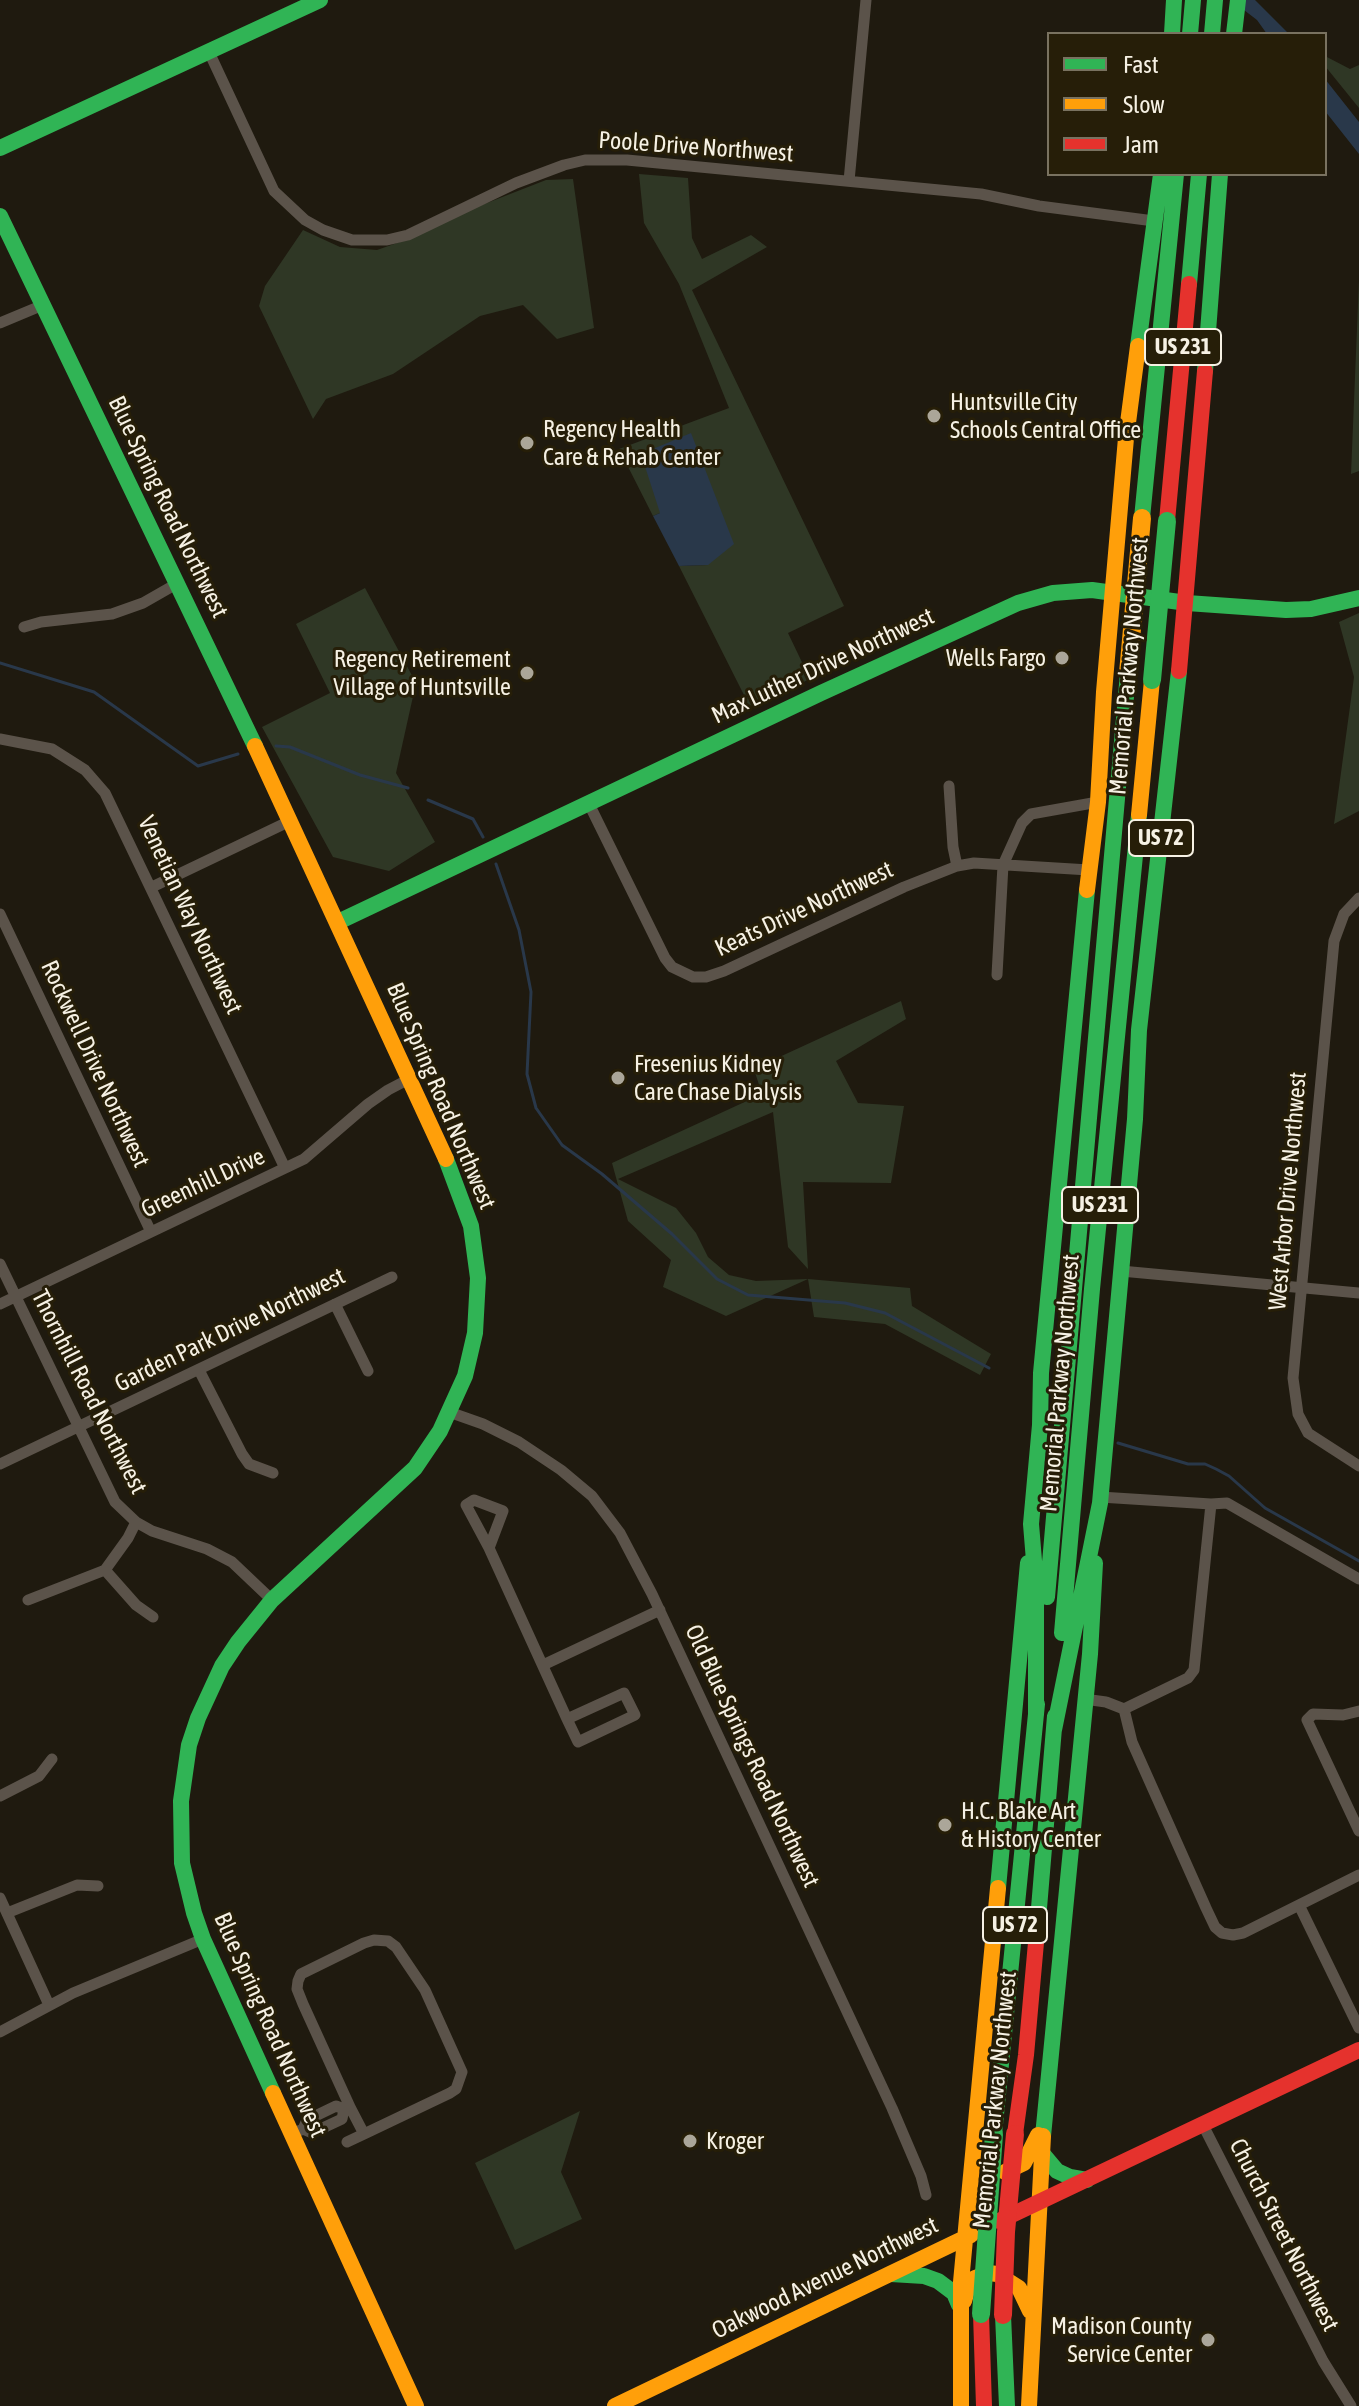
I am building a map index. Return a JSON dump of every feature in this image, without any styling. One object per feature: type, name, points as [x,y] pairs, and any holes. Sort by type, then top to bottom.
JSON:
[{"type":"main road","points":[[0,148],[320,0]]},
{"type":"main road","points":[[1172,32],[1174,0]]},
{"type":"main road","points":[[1212,28],[1215,0]]},
{"type":"main road","points":[[1234,32],[1238,0]]},
{"type":"main road","points":[[1190,32],[1193,4]]},
{"type":"main road","name":"US 72","points":[[1036,1715],[1036,1585],[1031,1524],[1040,1425],[1041,1373],[1098,802],[1104,682],[1126,438],[1161,176]]},
{"type":"main road","name":"Memorial Parkway Northwest","points":[[984,2406],[981,2314],[994,2134],[1036,1715],[1142,518],[1176,176]]},
{"type":"main road","name":"Memorial Parkway Northwest","points":[[1007,2406],[1003,2315],[1006,2232],[1026,2055],[1092,1289],[1199,176]]},
{"type":"main road","name":"US 72","points":[[1054,1730],[1100,1500],[1135,1119],[1139,1030],[1187,603],[1220,176]]},
{"type":"main road","name":"Blue Spring Road Northwest","points":[[0,216],[338,922],[466,1205],[476,1250],[477,1304],[471,1356],[440,1431],[415,1468],[254,1618],[222,1666],[189,1745],[181,1801],[182,1863],[203,1939],[297,2131],[416,2406]]},
{"type":"main road","points":[[1119,513],[1136,542],[1148,551],[1159,552],[1176,543],[1194,517]]},
{"type":"main road","name":"Max Luther Drive Northwest","points":[[338,922],[1009,607],[1068,591],[1111,592],[1187,603],[1286,610],[1311,609],[1359,598]]},
{"type":"main road","points":[[1104,682],[1123,662],[1138,653],[1149,652],[1163,658],[1178,687]]},
{"type":"main road","points":[[1067,1118],[1076,1089],[1094,992],[1104,967]]},
{"type":"main road","points":[[1029,2406],[1037,2203],[1100,1500]]},
{"type":"main road","points":[[961,2406],[965,2237],[1031,1524]]},
{"type":"main road","name":"Oakwood Avenue Northwest","points":[[615,2406],[1359,2050]]},
{"type":"main road","points":[[976,2123],[978,2143],[987,2166],[998,2174],[1024,2163],[1044,2118]]},
{"type":"main road","points":[[1041,2152],[1057,2171],[1087,2180]]},
{"type":"main road","points":[[889,2273],[924,2276],[938,2281],[954,2293],[961,2310]]},
{"type":"main road","points":[[961,2310],[968,2287],[975,2278],[989,2273],[997,2274],[1019,2288],[1032,2315]]},
{"type":"street","points":[[849,181],[866,0]]},
{"type":"street","name":"Poole Drive Northwest","points":[[209,52],[274,191],[305,220],[352,240],[387,240],[408,235],[516,183],[585,160],[627,160],[985,194],[1039,206],[1154,221]]},
{"type":"street","points":[[0,323],[43,305]]},
{"type":"street","points":[[24,627],[41,622],[112,614],[143,603],[178,583]]},
{"type":"street","name":"Venetian Way Northwest","points":[[0,739],[52,749],[94,779],[116,813],[285,1168]]},
{"type":"street","points":[[949,786],[957,866]]},
{"type":"street","points":[[997,975],[1003,865],[1022,823],[1031,814],[1098,802]]},
{"type":"street","name":"Keats Drive Northwest","points":[[589,804],[665,958],[672,967],[693,977],[706,977],[724,971],[904,887],[957,866],[974,863],[1089,870]]},
{"type":"street","points":[[152,887],[290,821]]},
{"type":"street","name":"West Arbor Drive Northwest","points":[[1359,898],[1344,914],[1334,941],[1293,1378],[1298,1414],[1308,1433],[1359,1466]]},
{"type":"street","name":"Rockwell Drive Northwest","points":[[0,914],[151,1232]]},
{"type":"street","name":"Greenhill Drive","points":[[0,1304],[304,1159],[388,1090],[409,1079]]},
{"type":"street","name":"Thornhill Road Northwest","points":[[0,1264],[115,1502],[136,1522],[152,1531],[207,1549],[232,1562],[272,1600]]},
{"type":"street","points":[[1121,1271],[1359,1293]]},
{"type":"street","name":"Garden Park Drive Northwest","points":[[0,1464],[392,1277]]},
{"type":"street","points":[[335,1304],[368,1371]]},
{"type":"street","points":[[199,1370],[249,1464],[273,1473]]},
{"type":"street","name":"Old Blue Springs Road Northwest","points":[[449,1412],[519,1442],[561,1470],[592,1496],[620,1533],[660,1610],[892,2108],[926,2195]]},
{"type":"street","points":[[1100,1500],[1227,1503],[1359,1579]]},
{"type":"street","points":[[1084,1699],[1106,1702],[1124,1709],[1188,1678],[1194,1670],[1198,1655],[1211,1504]]},
{"type":"street","points":[[28,1600],[105,1570],[136,1522]]},
{"type":"street","points":[[489,1548],[567,1719],[578,1742],[635,1715],[624,1693],[567,1719]]},
{"type":"street","points":[[105,1570],[136,1605],[153,1617]]},
{"type":"street","points":[[543,1665],[660,1610]]},
{"type":"street","points":[[1124,1709],[1132,1742],[1215,1927],[1222,1933],[1243,1933],[1359,1875]]},
{"type":"street","points":[[1359,1711],[1343,1715],[1313,1714],[1307,1720],[1359,1831]]},
{"type":"street","points":[[0,1796],[39,1776],[52,1759]]},
{"type":"street","points":[[7,1913],[77,1885],[98,1886]]},
{"type":"street","points":[[0,1898],[49,2005]]},
{"type":"street","points":[[1299,1905],[1359,2028]]},
{"type":"street","points":[[0,2032],[49,2005],[203,1939]]},
{"type":"street","points":[[347,2142],[364,2134],[450,2093],[456,2089],[462,2072],[425,1990],[396,1947],[388,1941],[364,1943],[301,1974],[297,1989],[347,2108],[364,2134]]},
{"type":"street","points":[[297,2131],[312,2133],[342,2119],[347,2108]]},
{"type":"street","name":"Church Street Northwest","points":[[1203,2125],[1323,2361],[1351,2406]]},
{"type":"green space","points":[[1327,57],[1350,69],[1359,65],[1359,108],[1327,68]]},
{"type":"green space","points":[[639,174],[688,178],[692,238],[702,259],[751,235],[767,247],[692,290],[844,606],[788,633],[810,679],[720,721],[716,711],[745,697],[679,566],[708,565],[660,513],[653,516],[619,449],[729,408],[679,284],[644,223]]},
{"type":"green space","points":[[573,179],[594,328],[557,339],[523,305],[480,316],[393,374],[326,399],[313,419],[259,306],[265,286],[303,230],[340,247],[377,250],[546,180]]},
{"type":"green space","points":[[1359,280],[1359,471],[1351,474]]},
{"type":"green space","points":[[365,588],[416,683],[396,773],[435,842],[389,871],[333,857],[262,727],[330,693],[296,624]]},
{"type":"green space","points":[[1359,613],[1359,811],[1334,824],[1354,677],[1339,622]]},
{"type":"green space","points":[[901,1001],[906,1019],[836,1061],[858,1103],[904,1106],[891,1183],[803,1182],[808,1269],[788,1247],[773,1112],[618,1179],[676,1208],[696,1233],[708,1257],[729,1275],[756,1281],[808,1279],[726,1316],[663,1287],[671,1260],[628,1221],[612,1163],[762,1094],[750,1057],[775,1059]]},
{"type":"green space","points":[[808,1279],[910,1288],[912,1306],[991,1354],[980,1375],[885,1324],[814,1317]]},
{"type":"green space","points":[[580,2111],[561,2172],[582,2219],[515,2250],[475,2163]]},
{"type":"water","points":[[1231,0],[1255,0],[1287,32],[1266,32],[1257,20]]},
{"type":"water","points":[[1327,82],[1359,122],[1359,154],[1327,114]]},
{"type":"water","points":[[691,433],[734,544],[708,565],[679,566],[653,516],[660,513],[641,454]]},
{"type":"waterway","points":[[0,663],[94,692],[198,766],[238,754]]},
{"type":"waterway","points":[[276,746],[290,747],[360,775],[408,788]]},
{"type":"waterway","points":[[428,800],[473,819],[483,837]]},
{"type":"waterway","points":[[496,864],[519,930],[531,992],[527,1074],[536,1108],[562,1145],[602,1174],[672,1234],[717,1279],[748,1295],[845,1303],[885,1313],[989,1368]]},
{"type":"waterway","points":[[1118,1443],[1216,1469],[1229,1476],[1265,1508],[1359,1561]]},
{"type":"traffic: fast","points":[[0,148],[320,0]]},
{"type":"traffic: fast","points":[[1172,32],[1174,0]]},
{"type":"traffic: fast","points":[[1190,32],[1193,0]]},
{"type":"traffic: fast","points":[[1212,32],[1215,0]]},
{"type":"traffic: fast","points":[[1234,32],[1238,0]]},
{"type":"traffic: fast","points":[[1138,346],[1161,176]]},
{"type":"traffic: fast","points":[[1142,518],[1176,176]]},
{"type":"traffic: fast","points":[[1189,284],[1199,176]]},
{"type":"traffic: fast","points":[[1205,371],[1220,176]]},
{"type":"traffic: fast","points":[[0,216],[255,746]]},
{"type":"traffic: fast","points":[[1152,680],[1167,521]]},
{"type":"traffic: fast","points":[[338,922],[1018,603],[1053,593],[1092,590],[1187,603],[1286,610],[1311,609],[1359,598]]},
{"type":"traffic: fast","points":[[1054,1730],[1100,1503],[1135,1119],[1139,1030],[1179,671]]},
{"type":"traffic: fast","points":[[1047,1597],[1128,673]]},
{"type":"traffic: fast","points":[[1062,1633],[1139,815]]},
{"type":"traffic: fast","points":[[1036,1715],[1036,1585],[1031,1524],[1040,1425],[1041,1373],[1087,890]]},
{"type":"traffic: fast","points":[[273,2093],[194,1913],[182,1863],[181,1801],[189,1745],[222,1666],[238,1642],[272,1600],[415,1468],[440,1431],[465,1376],[475,1333],[478,1278],[471,1226],[446,1159]]},
{"type":"traffic: fast","points":[[998,1888],[1028,1563]]},
{"type":"traffic: fast","points":[[1043,2136],[1090,1654],[1095,1563]]},
{"type":"traffic: fast","points":[[994,2134],[1037,1704]]},
{"type":"traffic: fast","points":[[1038,1920],[1055,1716]]},
{"type":"traffic: fast","points":[[981,2314],[994,2134]]},
{"type":"traffic: fast","points":[[1041,2152],[1057,2171],[1087,2180]]},
{"type":"traffic: fast","points":[[891,2274],[924,2276],[938,2281],[954,2293],[959,2305]]},
{"type":"traffic: fast","points":[[1003,2315],[1007,2406]]},
{"type":"traffic: slow","points":[[1087,890],[1098,802],[1104,692],[1126,438],[1138,346]]},
{"type":"traffic: slow","points":[[1128,673],[1142,518]]},
{"type":"traffic: slow","points":[[1139,815],[1152,680]]},
{"type":"traffic: slow","points":[[255,746],[446,1159]]},
{"type":"traffic: slow","points":[[961,2406],[961,2282],[998,1888]]},
{"type":"traffic: slow","points":[[273,2093],[416,2406]]},
{"type":"traffic: slow","points":[[1005,2172],[1024,2163],[1038,2135]]},
{"type":"traffic: slow","points":[[1029,2406],[1043,2136]]},
{"type":"traffic: slow","points":[[615,2406],[971,2235]]},
{"type":"traffic: slow","points":[[964,2301],[968,2287],[975,2278],[989,2273],[997,2274],[1019,2288],[1030,2311]]},
{"type":"traffic: jam","points":[[1167,521],[1189,284]]},
{"type":"traffic: jam","points":[[1179,671],[1205,371]]},
{"type":"traffic: jam","points":[[1015,2134],[1026,2055],[1038,1920]]},
{"type":"traffic: jam","points":[[999,2221],[1359,2050]]},
{"type":"traffic: jam","points":[[1003,2315],[1006,2232],[1015,2134]]},
{"type":"traffic: jam","points":[[981,2314],[984,2406]]},
{"type":"place","name":"Huntsville City Schools Central Office","points":[[934,416]]},
{"type":"place","name":"Regency Health Care & Rehab Center","points":[[527,443]]},
{"type":"place","name":"Wells Fargo","points":[[1062,658]]},
{"type":"place","name":"Regency Retirement Village of Huntsville","points":[[527,673]]},
{"type":"place","name":"Fresenius Kidney Care Chase Dialysis","points":[[618,1078]]},
{"type":"place","name":"H.C. Blake Art & History Center","points":[[945,1825]]},
{"type":"place","name":"Kroger","points":[[690,2141]]},
{"type":"place","name":"Madison County Service Center","points":[[1208,2340]]}]
